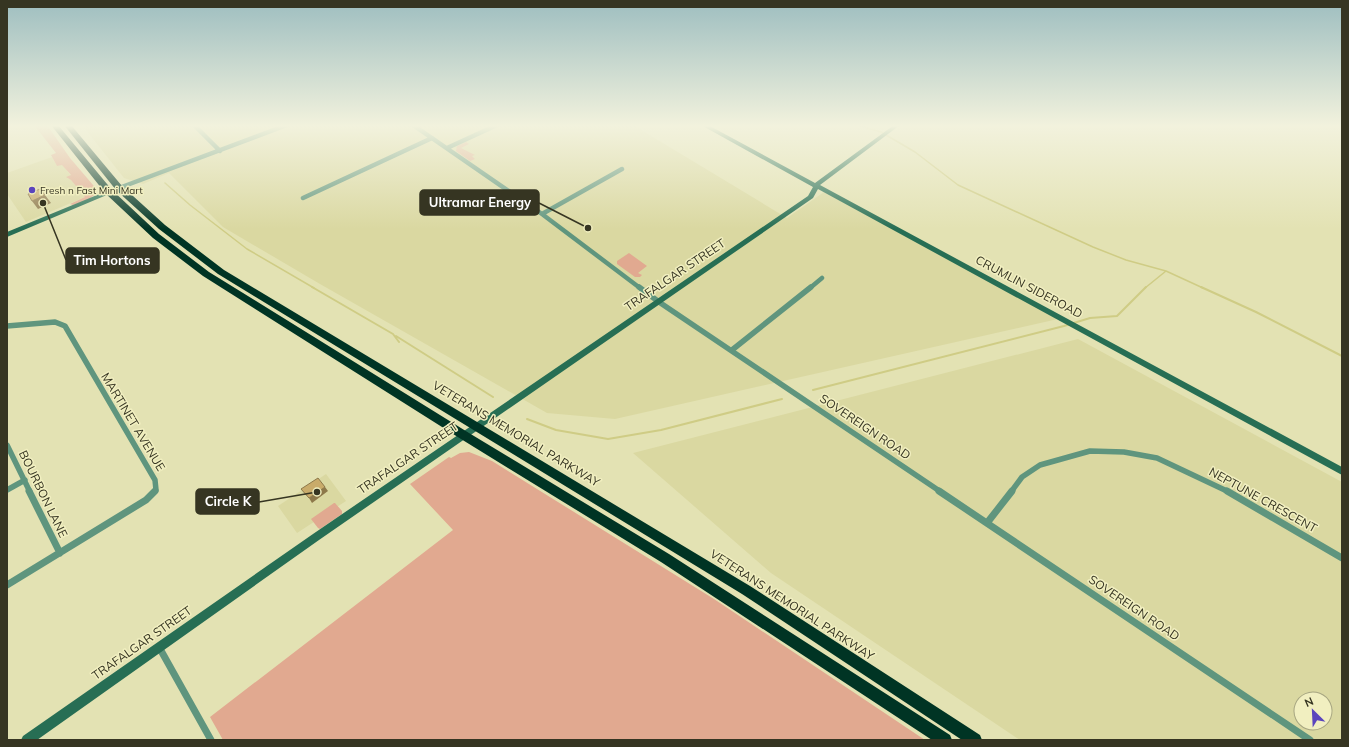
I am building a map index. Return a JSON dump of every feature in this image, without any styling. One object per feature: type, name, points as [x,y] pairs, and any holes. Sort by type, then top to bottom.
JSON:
[{"type":"highway","name":"VETERANS MEMORIAL PARKWAY","points":[[86,160],[156,236],[206,274],[465,436],[665,558],[945,740]]},
{"type":"highway","name":"VETERANS MEMORIAL PARKWAY","points":[[92,160],[114,190],[220,272],[746,590],[975,740]]},
{"type":"main road","name":"CRUMLIN SIDEROAD","points":[[768,160],[1342,470]]},
{"type":"main road","name":"TRAFALGAR STREET","points":[[27,740],[316,537],[811,198],[816,186],[851,160]]},
{"type":"main road","points":[[7,235],[114,190]]},
{"type":"street","points":[[114,190],[196,160]]},
{"type":"street","points":[[303,198],[385,160]]},
{"type":"street","name":"SOVEREIGN ROAD","points":[[464,160],[542,214],[660,302],[1310,740]]},
{"type":"street","points":[[542,214],[622,169]]},
{"type":"street","points":[[732,350],[822,278]]},
{"type":"street","name":"MARTINET AVENUE","points":[[7,326],[55,322],[65,326],[155,480],[156,490],[146,500],[7,584]]},
{"type":"street","name":"BOURBON LANE","points":[[7,445],[60,553]]},
{"type":"street","name":"NEPTUNE CRESCENT","points":[[987,523],[1022,477],[1040,465],[1090,451],[1124,452],[1157,458],[1193,474],[1238,496],[1342,558]]},
{"type":"street","points":[[7,490],[25,480]]},
{"type":"street","points":[[159,647],[211,740]]},
{"type":"shaded area","points":[[44,160],[54,160],[57,166],[62,164],[71,176],[67,177],[85,197],[26,222],[7,194],[7,173]]},
{"type":"shaded area","points":[[54,160],[72,160],[95,188],[94,195],[88,200],[73,205],[70,204],[85,197],[71,180],[66,177],[71,175],[62,165],[57,166]]},
{"type":"shaded area","points":[[110,160],[691,160],[787,218],[824,192],[1058,319],[615,419],[547,413],[223,227],[169,173],[143,184],[124,178]]},
{"type":"shaded area","points":[[629,253],[647,266],[638,273],[642,275],[640,277],[635,277],[617,264],[617,261]]},
{"type":"shaded area","points":[[1078,339],[1342,482],[1342,740],[1020,740],[771,573],[633,453]]},
{"type":"shaded area","points":[[469,452],[492,461],[714,599],[925,740],[223,740],[210,717],[453,530],[410,484],[449,457],[451,458],[460,453]]},
{"type":"shaded area","points":[[326,474],[346,501],[297,533],[278,506]]},
{"type":"shaded area","points":[[334,503],[342,511],[342,514],[320,529],[318,528],[311,519]]},
{"type":"building","points":[[40,189],[45,195],[32,201],[28,194]]},
{"type":"building","points":[[318,478],[325,487],[309,498],[301,489]]},
{"type":"waterway","points":[[925,160],[958,185],[1093,247],[1126,260],[1166,271]]},
{"type":"waterway","points":[[165,183],[190,205],[247,249],[314,288]]},
{"type":"waterway","points":[[1145,288],[1166,271]]},
{"type":"waterway","points":[[1166,271],[1203,288]]},
{"type":"waterway","points":[[312,287],[393,334],[399,342]]},
{"type":"waterway","points":[[1201,287],[1256,312],[1342,356]]},
{"type":"waterway","points":[[813,390],[1064,326],[1090,318],[1117,316],[1145,288]]},
{"type":"waterway","points":[[396,336],[493,397]]},
{"type":"waterway","points":[[527,419],[556,430],[608,439],[661,430],[782,399]]},
{"type":"place","name":"Fresh n Fast Mini Mart","points":[[32,190]]},
{"type":"place","name":"Tim Hortons","points":[[43,203]]},
{"type":"place","name":"Ultramar Energy","points":[[588,228]]},
{"type":"place","name":"Circle K","points":[[317,492]]}]
